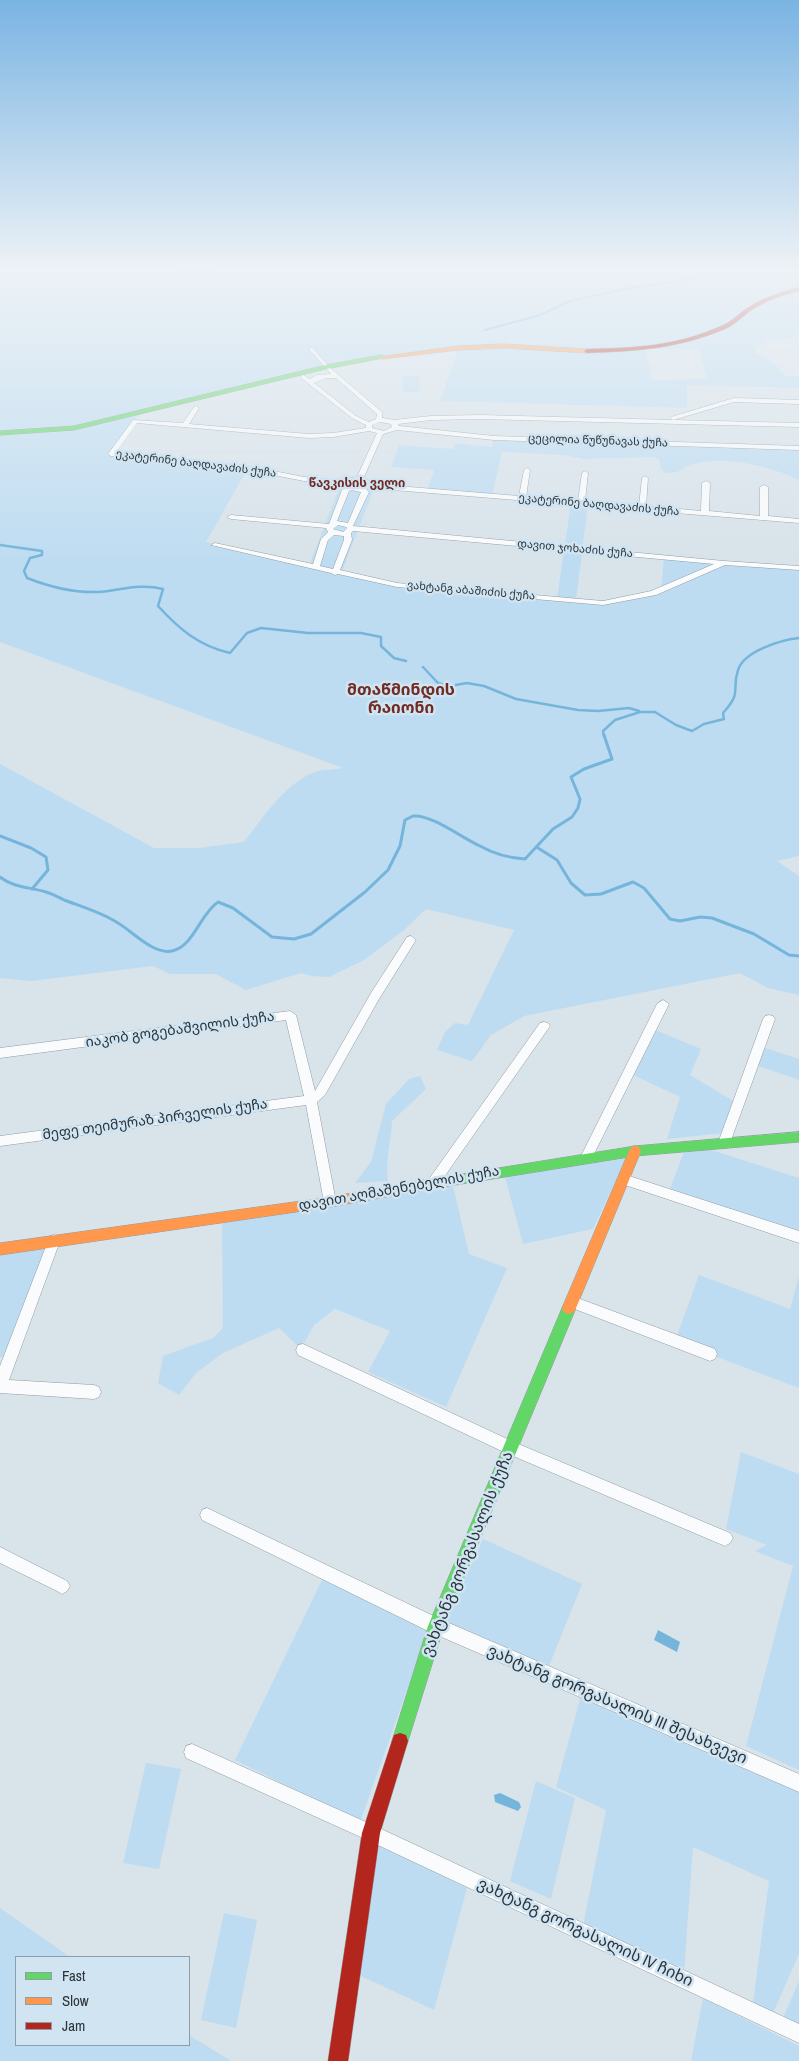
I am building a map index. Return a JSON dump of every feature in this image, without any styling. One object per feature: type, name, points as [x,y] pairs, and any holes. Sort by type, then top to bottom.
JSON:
[{"type":"street","points":[[0,433],[74,428],[321,368]]},
{"type":"street","points":[[327,368],[380,413],[379,420],[395,425],[431,418],[480,417],[799,425]]},
{"type":"street","points":[[310,383],[314,378],[321,376],[338,377]]},
{"type":"street","points":[[303,377],[354,418],[380,433],[390,432],[395,425]]},
{"type":"street","points":[[706,400],[799,402]]},
{"type":"street","points":[[663,421],[734,400]]},
{"type":"street","points":[[185,425],[196,408]]},
{"type":"street","name":"ეკატერინე ბაღდავაძის ქუჩა","points":[[379,420],[369,426],[333,435],[309,436],[135,421],[111,454],[248,468],[348,486],[799,521]]},
{"type":"street","name":"ცეცილია წუწუნავას ქუჩა","points":[[395,425],[494,438],[799,448]]},
{"type":"street","points":[[360,478],[380,433]]},
{"type":"street","points":[[522,499],[528,470]]},
{"type":"street","points":[[581,504],[585,473]]},
{"type":"street","points":[[315,568],[350,480],[360,478],[367,480],[365,492],[349,529],[348,540],[335,573]]},
{"type":"street","points":[[642,509],[645,478]]},
{"type":"street","points":[[705,514],[706,483]]},
{"type":"street","points":[[764,487],[764,518]]},
{"type":"street","points":[[231,517],[332,528]]},
{"type":"street","name":"დავით ჯოხაძის ქუჩა","points":[[332,528],[341,523],[349,529],[799,568]]},
{"type":"street","name":"ვახტანგ აბაშიძის ქუჩა","points":[[215,545],[335,573],[397,585],[603,603],[653,593],[724,563]]},
{"type":"street","points":[[311,1100],[322,1092],[375,996],[411,940]]},
{"type":"street","points":[[586,1158],[663,1004]]},
{"type":"street","name":"იაკობ გოგებაშვილის ქუჩა","points":[[0,1053],[290,1015],[311,1100],[330,1202]]},
{"type":"street","points":[[724,1143],[769,1020]]},
{"type":"street","points":[[433,1182],[544,1026]]},
{"type":"street","name":"მეფე თეიმურაზ პირველის ქუჩა","points":[[0,1141],[311,1100]]},
{"type":"street","name":"დავით აღმაშენებელის ქუჩა","points":[[0,1249],[330,1202],[433,1182],[635,1151],[799,1138]]},
{"type":"street","name":"ვახტანგ გორგასალის ქუჩა","points":[[338,2061],[371,1834],[436,1626],[635,1151]]},
{"type":"street","points":[[623,1179],[799,1237]]},
{"type":"street","points":[[54,1241],[0,1385],[94,1392]]},
{"type":"street","points":[[572,1302],[710,1354]]},
{"type":"street","points":[[303,1350],[511,1448],[725,1538]]},
{"type":"street","name":"ვახტანგ გორგასალის III შესახვევი","points":[[207,1515],[436,1626],[799,1783]]},
{"type":"street","points":[[0,1555],[62,1586]]},
{"type":"street","name":"ვახტანგ გორგასალის IV ჩიხი","points":[[192,1752],[799,2034]]},
{"type":"shaded area","points":[[0,368],[324,368],[139,413],[111,454],[248,468],[206,542],[309,566],[341,483],[348,486],[375,486],[341,574],[397,585],[557,599],[571,503],[588,504],[576,600],[603,603],[661,589],[664,558],[799,568],[799,856],[777,861],[799,876],[799,995],[768,988],[740,973],[524,1016],[491,1035],[472,1061],[437,1050],[445,1032],[455,1023],[468,1025],[514,930],[426,909],[404,930],[364,960],[329,977],[301,973],[246,990],[216,974],[170,974],[153,966],[31,981],[0,978],[0,764],[154,848],[199,848],[244,842],[274,803],[292,786],[312,773],[343,768],[0,642]]},
{"type":"shaded area","points":[[451,368],[650,368],[652,380],[707,379],[704,368],[778,368],[786,376],[799,376],[799,388],[687,385],[687,408],[440,401]]},
{"type":"shaded area","points":[[402,376],[419,376],[420,392],[403,392]]},
{"type":"shaded area","points":[[494,438],[799,448],[799,480],[760,466],[731,461],[703,462],[686,466],[678,472],[666,473],[661,469],[659,459],[652,457],[583,459],[564,455],[502,452],[492,496],[427,491],[434,470],[391,467],[399,445],[453,449],[455,443],[492,447]]},
{"type":"shaded area","points":[[651,1028],[701,1049],[690,1075],[735,1102],[724,1133],[667,1139],[680,1097],[629,1073]]},
{"type":"shaded area","points":[[759,1046],[799,1059],[799,1080],[753,1064]]},
{"type":"shaded area","points":[[420,1076],[426,1089],[392,1121],[388,1181],[355,1183],[371,1162],[386,1104],[409,1079]]},
{"type":"shaded area","points":[[705,1148],[799,1178],[799,1234],[669,1192],[685,1149]]},
{"type":"shaded area","points":[[627,1157],[593,1229],[523,1244],[505,1177]]},
{"type":"shaded area","points":[[453,1186],[469,1254],[507,1268],[446,1407],[368,1372],[390,1331],[335,1309],[314,1325],[304,1343],[302,1342],[299,1347],[279,1328],[223,1353],[196,1373],[179,1395],[158,1383],[163,1356],[213,1338],[223,1328],[222,1223]]},
{"type":"shaded area","points":[[46,1247],[4,1357],[0,1357],[0,1253]]},
{"type":"shaded area","points":[[699,1275],[790,1309],[799,1276],[799,1388],[675,1341]]},
{"type":"shaded area","points":[[741,1452],[799,1474],[799,1770],[746,1746],[793,1566],[755,1551],[767,1545],[726,1529]]},
{"type":"shaded area","points":[[483,1539],[582,1584],[549,1666],[445,1624]]},
{"type":"shaded area","points":[[324,1576],[429,1628],[360,1822],[235,1760]]},
{"type":"shaded area","points":[[582,1692],[799,1788],[799,1954],[773,2013],[753,2003],[769,1881],[693,1847],[684,1972],[583,1926],[606,1810],[556,1787]]},
{"type":"shaded area","points":[[146,1763],[181,1769],[159,1869],[123,1863]]},
{"type":"shaded area","points":[[536,1781],[575,1798],[551,1899],[510,1881]]},
{"type":"shaded area","points":[[375,1842],[467,1888],[434,2010],[359,1975]]},
{"type":"shaded area","points":[[0,1908],[69,1956],[15,1956],[15,2046],[190,2046],[190,2036],[231,2061],[0,2061]]},
{"type":"shaded area","points":[[224,1913],[257,1920],[236,2028],[201,2020]]},
{"type":"shaded area","points":[[799,1981],[799,2026],[783,2018]]},
{"type":"shaded area","points":[[703,1998],[799,2046],[799,2061],[691,2061]]},
{"type":"water","points":[[658,1630],[680,1642],[677,1652],[654,1640]]},
{"type":"water","points":[[500,1793],[519,1802],[521,1807],[518,1811],[495,1802],[494,1795]]},
{"type":"waterway","points":[[0,545],[42,551],[42,555],[30,558],[24,571],[27,578],[53,587],[89,592],[138,587],[163,589],[158,606],[190,636],[219,650],[230,653],[247,633],[261,628],[308,633],[361,633],[381,637],[381,646],[394,658],[406,661]]},
{"type":"waterway","points":[[604,736],[603,731],[615,720],[640,712],[655,712],[676,725],[692,731],[704,724],[724,719],[723,713],[735,695],[736,677],[742,663],[755,652],[773,644],[799,638]]},
{"type":"waterway","points":[[423,667],[438,683],[450,686],[467,683],[484,686],[516,699],[578,710],[598,711],[629,708],[639,711]]},
{"type":"waterway","points":[[32,889],[49,893],[101,914],[120,924],[149,945],[164,951],[172,951],[186,943],[206,914],[218,902],[233,908],[272,937],[294,939],[311,934],[365,892],[388,870],[400,846],[405,820],[413,816],[429,819],[491,851],[507,857],[525,859],[553,829],[572,817],[578,808],[580,799],[571,777],[584,769],[612,759],[604,735]]},
{"type":"waterway","points":[[0,836],[31,848],[46,857],[48,870],[32,889]]},
{"type":"waterway","points":[[538,848],[557,860],[571,883],[585,895],[601,894],[633,882],[644,888],[670,919],[680,921],[700,917],[712,918],[754,934],[789,955],[799,956]]},
{"type":"waterway","points":[[0,877],[5,881],[32,889]]},
{"type":"traffic: fast","points":[[0,433],[74,428],[321,368]]},
{"type":"traffic: fast","points":[[424,1185],[635,1151],[799,1137]]},
{"type":"traffic: fast","points":[[400,1741],[436,1626],[569,1308]]},
{"type":"traffic: slow","points":[[569,1308],[635,1151]]},
{"type":"traffic: slow","points":[[0,1249],[330,1202],[424,1185]]},
{"type":"traffic: jam","points":[[338,2061],[371,1833],[400,1741]]},
{"type":"district","name":"წავკისის ველი","points":[[357,484]]},
{"type":"district","name":"მთაწმინდის რაიონი","points":[[401,700]]}]
